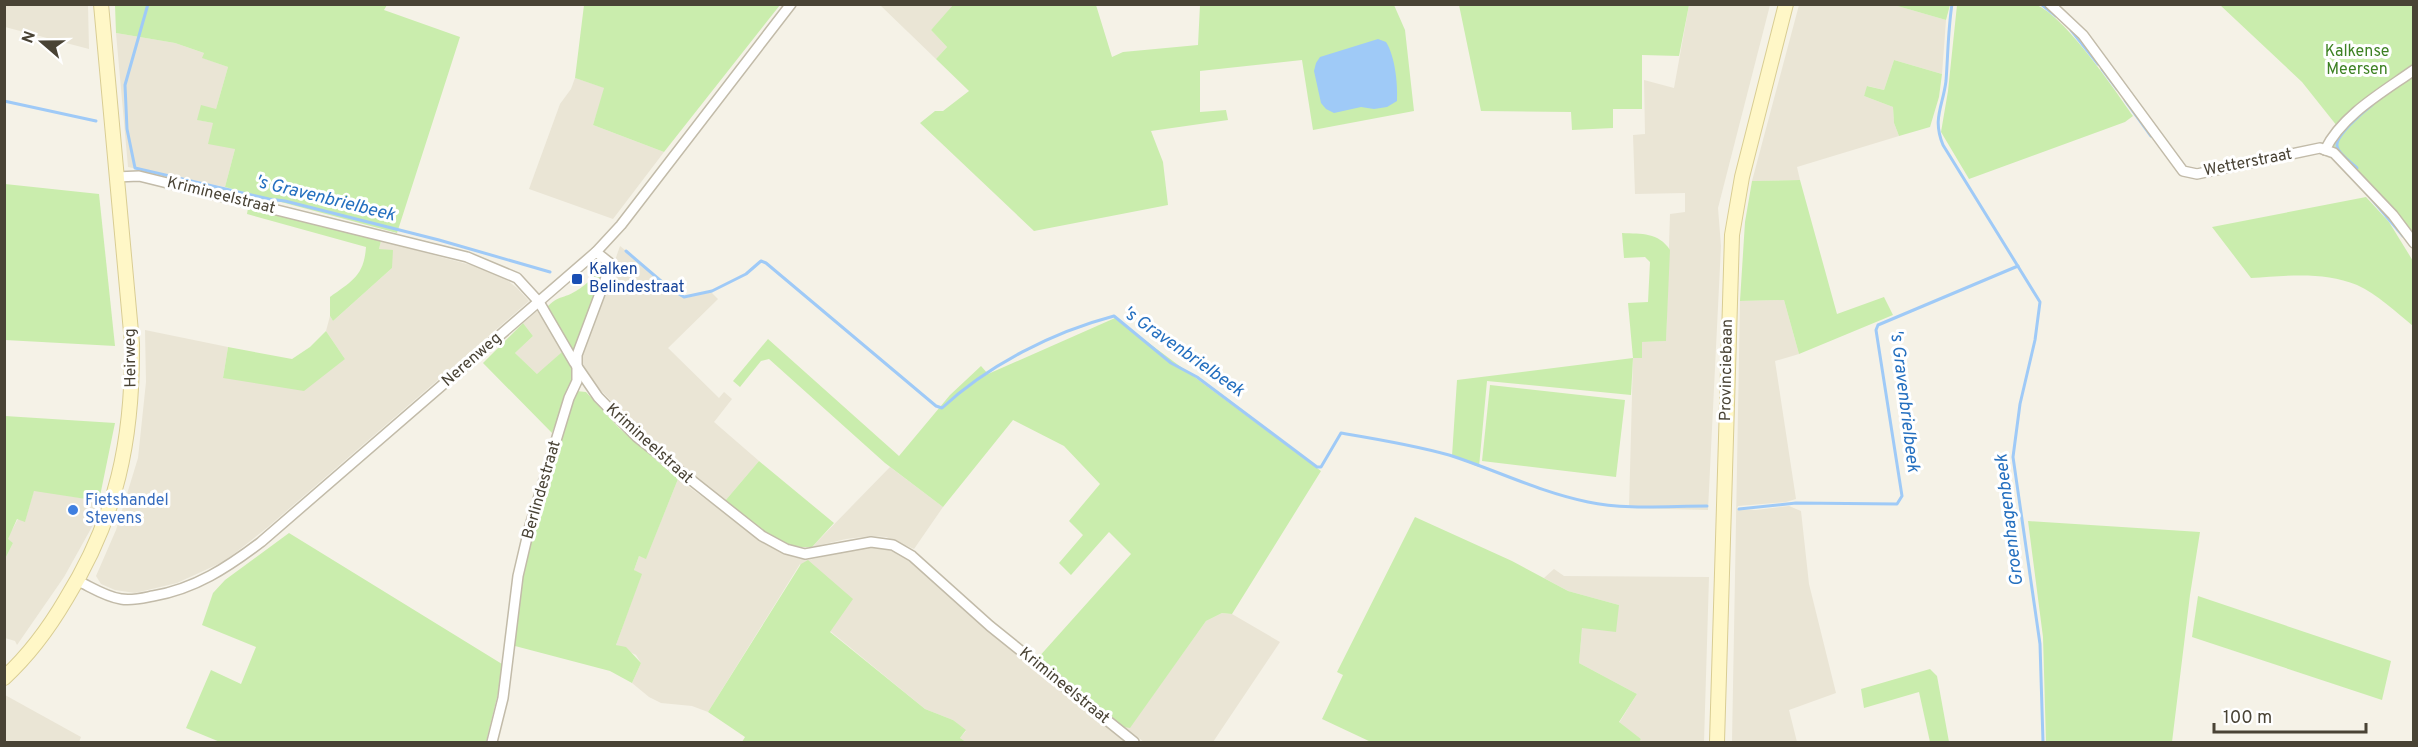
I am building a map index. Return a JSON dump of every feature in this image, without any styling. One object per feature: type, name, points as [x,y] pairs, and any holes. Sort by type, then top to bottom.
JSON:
[{"type":"main road","name":"Heirweg","points":[[4,678],[31,650],[51,624],[78,580],[96,546],[117,489],[124,457],[131,399],[132,343],[101,4]]},
{"type":"main road","name":"Provinciebaan","points":[[1717,742],[1732,235],[1742,177],[1786,4]]},
{"type":"street","name":"Nerenweg","points":[[78,580],[121,600],[136,600],[168,594],[200,582],[230,565],[261,542],[596,252],[621,225],[791,4]]},
{"type":"street","name":"Wetterstraat","points":[[2050,4],[2083,34],[2183,171],[2197,174],[2320,148],[2325,150]]},
{"type":"street","points":[[2414,70],[2360,109],[2331,138],[2325,150],[2334,153],[2393,214],[2414,243]]},
{"type":"street","name":"Krimineelstraat","points":[[116,177],[139,176],[467,257],[518,278],[539,302],[578,370],[598,397],[637,437],[762,536],[786,549],[805,554],[871,542],[893,545],[912,556],[990,626],[1134,742]]},
{"type":"street","name":"Berlindestraat","points":[[492,742],[503,698],[512,617],[521,564],[569,398],[577,381],[577,355],[611,264],[596,252]]},
{"type":"shaded area","points":[[4,5],[88,5],[89,49],[5,27]]},
{"type":"shaded area","points":[[880,5],[954,5],[931,30],[947,47],[936,59]]},
{"type":"shaded area","points":[[1689,5],[1770,5],[1718,208],[1721,246],[1708,510],[1629,508],[1633,358],[1641,342],[1666,341],[1670,214],[1685,212],[1685,193],[1635,194],[1633,135],[1645,134],[1644,80],[1674,88]]},
{"type":"shaded area","points":[[1799,5],[1894,5],[1946,20],[1942,74],[1894,60],[1884,90],[1868,86],[1864,96],[1893,107],[1894,123],[1899,136],[1797,167],[1800,180],[1752,181]]},
{"type":"shaded area","points":[[116,33],[175,43],[204,53],[203,58],[228,67],[216,109],[198,120],[213,123],[235,149],[225,187],[128,167]]},
{"type":"shaded area","points":[[575,78],[605,88],[593,125],[664,152],[613,219],[529,189],[560,104],[571,89]]},
{"type":"shaded area","points":[[381,241],[497,272],[529,301],[268,527],[225,561],[177,583],[135,593],[115,590],[101,584],[96,576],[116,530],[138,458],[146,382],[145,330],[228,347],[223,378],[345,359],[326,331],[330,316],[333,321],[392,268],[379,249]]},
{"type":"shaded area","points":[[620,246],[685,298],[711,292],[718,299],[668,348],[719,398],[724,392],[732,399],[714,422],[759,461],[725,501],[649,440],[588,377],[583,365],[582,355]]},
{"type":"shaded area","points":[[1784,300],[1799,354],[1775,361],[1796,499],[1738,506],[1737,509],[1756,510],[1789,506],[1801,511],[1809,584],[1836,693],[1789,710],[1797,742],[1732,742],[1740,301]]},
{"type":"shaded area","points":[[537,311],[562,352],[538,375],[515,353],[533,336],[523,323]]},
{"type":"shaded area","points":[[890,467],[943,507],[914,549],[886,537],[871,536],[812,547]]},
{"type":"shaded area","points":[[678,479],[769,545],[793,557],[808,560],[877,547],[900,553],[1018,655],[1126,742],[966,742],[960,738],[966,731],[953,720],[925,709],[830,631],[800,564],[708,712],[692,706],[661,703],[649,697],[632,683],[641,663],[636,655],[616,645],[641,575],[634,570],[639,556],[646,558]]},
{"type":"shaded area","points":[[34,490],[99,501],[93,525],[64,577],[17,645],[15,641],[5,638],[5,559],[13,543],[7,539],[18,519],[25,521]]},
{"type":"shaded area","points":[[1554,569],[1564,576],[1709,577],[1704,742],[1639,742],[1641,739],[1619,723],[1637,694],[1579,663],[1582,628],[1619,605],[1568,591],[1544,578]]},
{"type":"shaded area","points":[[1222,613],[1232,614],[1280,642],[1213,742],[1144,742],[1124,727],[1130,727],[1206,621]]},
{"type":"shaded area","points":[[5,695],[81,737],[79,742],[5,742]]},
{"type":"green space","points":[[1998,3],[2036,5],[2060,23],[2088,54],[2133,116],[2125,122],[1969,179],[1941,132],[1948,91],[1957,5]]},
{"type":"green space","points":[[584,4],[780,5],[664,152],[593,125],[604,88],[575,78]]},
{"type":"green space","points":[[954,4],[1096,5],[1112,57],[1123,52],[1198,45],[1200,5],[1394,5],[1405,30],[1414,111],[1313,130],[1302,60],[1200,71],[1200,112],[1226,110],[1228,120],[1151,131],[1163,162],[1168,205],[1034,231],[920,123],[935,111],[943,111],[969,91],[936,59],[947,47],[931,30]]},
{"type":"green space","points":[[1950,4],[1946,20],[1894,5]]},
{"type":"green space","points":[[115,5],[387,5],[384,10],[460,37],[397,233],[225,187],[235,149],[208,144],[213,123],[197,120],[201,105],[216,109],[228,67],[202,58],[204,53],[175,43],[116,33]]},
{"type":"green space","points":[[1459,5],[1689,5],[1679,56],[1642,55],[1642,109],[1613,109],[1613,128],[1572,130],[1571,112],[1481,111]]},
{"type":"green space","name":"Kalkense Meersen","points":[[2220,5],[2413,5],[2413,236],[2327,139],[2337,126],[2302,82]]},
{"type":"green space","points":[[1894,60],[1942,74],[1939,97],[1930,127],[1899,136],[1894,123],[1893,107],[1864,96],[1867,86],[1884,90]]},
{"type":"green space","points":[[1800,180],[1837,314],[1884,297],[1893,315],[1799,354],[1784,300],[1740,301],[1745,222],[1752,181]]},
{"type":"green space","points":[[5,184],[99,194],[115,346],[5,340]]},
{"type":"green space","points":[[2366,197],[2389,222],[2413,261],[2413,326],[2372,293],[2344,281],[2318,276],[2251,278],[2212,227]]},
{"type":"green space","points":[[248,208],[381,241],[379,249],[393,250],[392,268],[333,321],[330,316],[330,297],[356,277],[363,265],[366,247],[247,214]]},
{"type":"green space","points":[[1622,233],[1655,237],[1670,250],[1666,341],[1642,342],[1642,358],[1633,358],[1628,303],[1648,302],[1650,262],[1645,257],[1624,258]]},
{"type":"green space","points":[[606,265],[608,267],[575,355],[547,307],[580,288]]},
{"type":"green space","points":[[1115,318],[1321,471],[1232,614],[1222,613],[1206,621],[1130,728],[1124,727],[1037,659],[1131,554],[1109,532],[1071,575],[1059,563],[1083,535],[1069,521],[1100,484],[1064,446],[1013,420],[943,507],[885,463],[769,359],[761,361],[740,387],[733,381],[768,339],[899,456],[950,395],[981,366],[988,374]]},
{"type":"green space","points":[[523,323],[533,336],[515,353],[537,374],[562,352],[575,371],[552,433],[483,363]]},
{"type":"green space","points":[[326,331],[345,359],[304,391],[223,378],[228,347],[292,359],[310,347]]},
{"type":"green space","points":[[1633,358],[1631,395],[1487,381],[1479,467],[1452,456],[1457,380]]},
{"type":"green space","points":[[1490,385],[1625,400],[1616,477],[1482,461]]},
{"type":"green space","points":[[576,391],[586,392],[619,428],[678,479],[646,559],[639,556],[634,570],[642,574],[616,645],[626,647],[641,663],[632,683],[610,671],[515,646],[517,613],[529,549],[546,485]]},
{"type":"green space","points":[[5,416],[115,423],[99,501],[34,491],[25,522],[17,519],[8,539],[13,543],[5,559]]},
{"type":"green space","points":[[759,461],[834,523],[812,547],[800,547],[776,539],[725,501]]},
{"type":"green space","points":[[1415,517],[1512,561],[1568,591],[1619,605],[1616,632],[1582,628],[1579,663],[1637,694],[1619,722],[1641,739],[1639,742],[1371,742],[1322,719],[1343,675],[1337,672]]},
{"type":"green space","points":[[2028,521],[2200,532],[2172,742],[2046,742],[2043,637]]},
{"type":"green space","points":[[289,533],[502,664],[498,693],[486,742],[220,742],[186,728],[211,670],[241,684],[256,647],[202,625],[213,593],[225,580]]},
{"type":"green space","points":[[808,560],[853,599],[830,632],[925,709],[953,720],[966,730],[960,738],[966,742],[742,742],[745,737],[708,712],[801,564]]},
{"type":"green space","points":[[2198,596],[2391,661],[2382,700],[2192,637]]},
{"type":"green space","points":[[1930,669],[1937,676],[1949,742],[1930,742],[1919,692],[1864,708],[1861,689]]},
{"type":"water","points":[[1378,39],[1386,42],[1392,55],[1397,101],[1387,107],[1374,109],[1361,107],[1334,113],[1326,109],[1321,103],[1314,71],[1320,57]]},
{"type":"waterway","name":"'s Gravenbrielbeek","points":[[148,4],[125,85],[127,129],[135,168],[285,201],[439,240],[550,272]]},
{"type":"waterway","points":[[376,4],[381,4]]},
{"type":"waterway","name":"Groenhagenbeek","points":[[1952,4],[1946,81],[1938,120],[1940,136],[1943,145],[2040,302],[2035,340],[2020,404],[2013,457],[2040,644],[2043,742]]},
{"type":"waterway","points":[[2041,4],[2056,16]]},
{"type":"waterway","points":[[2071,30],[2098,64]]},
{"type":"waterway","points":[[2102,69],[2117,89]]},
{"type":"waterway","points":[[2125,100],[2151,136]]},
{"type":"waterway","name":"'s Gravenbrielbeek","points":[[4,101],[96,121]]},
{"type":"waterway","points":[[2357,168],[2345,158],[2337,146],[2340,136],[2372,105]]},
{"type":"waterway","points":[[2370,197],[2403,236]]},
{"type":"waterway","name":"'s Gravenbrielbeek","points":[[626,251],[669,288],[684,297],[712,291],[746,274],[761,261],[766,263],[936,406],[942,408],[960,392],[1022,352],[1068,331],[1114,316],[1171,363],[1197,377],[1317,467],[1321,467],[1341,433],[1409,445],[1449,455],[1535,487],[1588,502],[1632,507],[1707,506]]},
{"type":"waterway","name":"'s Gravenbrielbeek","points":[[1739,509],[1796,503],[1897,504],[1902,496],[1876,330],[1878,325],[2018,266]]},
{"type":"place","name":"Kalken Belindestraat","points":[[577,279]]},
{"type":"place","name":"Fietshandel Stevens","points":[[73,510]]}]
